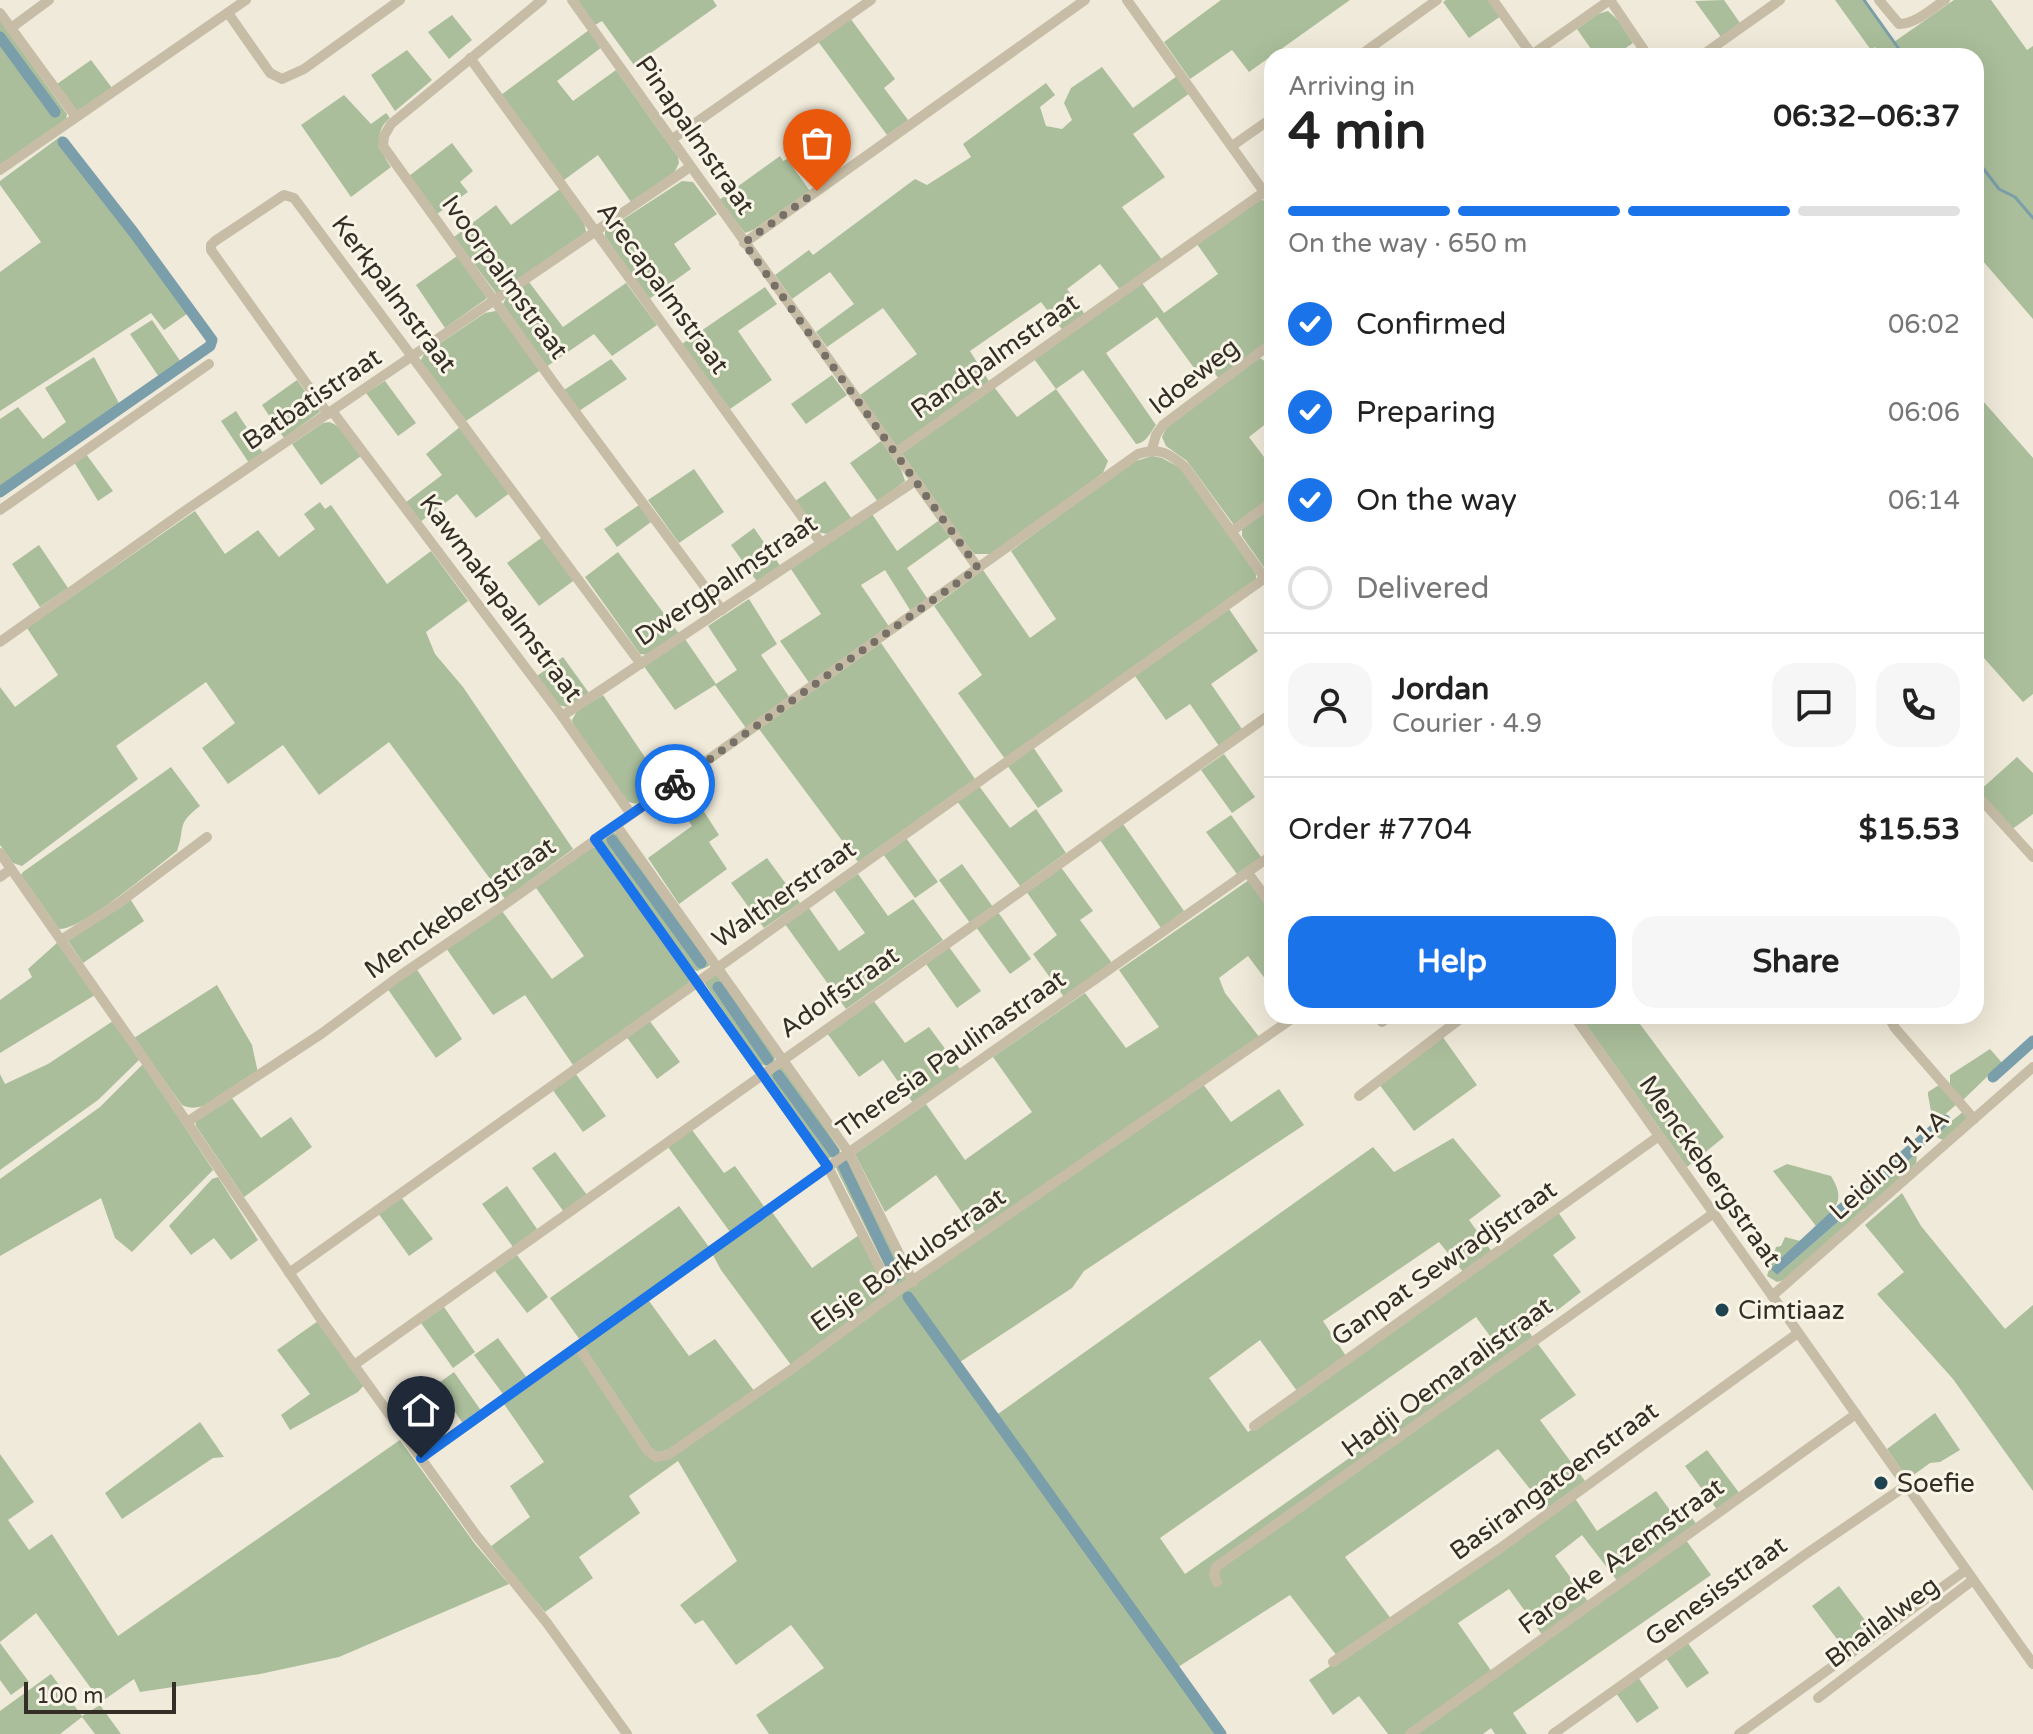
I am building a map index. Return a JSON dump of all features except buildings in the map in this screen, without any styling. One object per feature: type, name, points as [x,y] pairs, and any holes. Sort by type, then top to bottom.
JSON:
[{"type":"street","points":[[11,28],[49,0]]},
{"type":"street","points":[[0,170],[246,0]]},
{"type":"street","points":[[228,13],[270,73],[282,79],[304,69],[400,0]]},
{"type":"street","name":"Ivoorpalmstraat","points":[[542,0],[391,124],[384,136],[383,146],[722,610]]},
{"type":"street","name":"Pinapalmstraat","points":[[572,0],[978,568]]},
{"type":"street","points":[[671,140],[871,0]]},
{"type":"street","points":[[744,243],[1085,0]]},
{"type":"street","points":[[1127,0],[1264,192]]},
{"type":"street","points":[[1370,48],[1437,0]]},
{"type":"street","points":[[1493,0],[1526,48]]},
{"type":"street","points":[[1542,48],[1610,0],[1643,48]]},
{"type":"street","points":[[1712,48],[1780,0]]},
{"type":"street","points":[[1879,0],[1899,24],[1907,24],[1945,0]]},
{"type":"street","points":[[0,13],[76,117]]},
{"type":"street","name":"Arecapalmstraat","points":[[470,58],[821,543]]},
{"type":"street","points":[[1232,146],[1264,124]]},
{"type":"street","name":"Batbatistraat","points":[[0,642],[690,167]]},
{"type":"street","name":"Randpalmstraat","points":[[895,453],[1264,192]]},
{"type":"street","name":"Kerkpalmstraat","points":[[330,413],[211,250],[215,241],[288,194],[452,407],[641,664]]},
{"type":"street","name":"Idoeweg","points":[[1152,449],[1163,425],[1264,349]]},
{"type":"street","points":[[0,510],[209,364]]},
{"type":"street","name":"Kawmakapalmstraat","points":[[330,413],[562,716],[631,814]]},
{"type":"street","points":[[1152,449],[1172,456],[1185,467],[1264,576]]},
{"type":"street","name":"Menckebergstraat","points":[[187,1122],[321,1034],[1116,468],[1152,449]]},
{"type":"street","name":"Dwergpalmstraat","points":[[562,716],[915,481]]},
{"type":"street","points":[[1232,531],[1264,508]]},
{"type":"street","name":"Waltherstraat","points":[[289,1273],[698,981],[1264,586]]},
{"type":"street","name":"Adolfstraat","points":[[354,1365],[1264,719]]},
{"type":"street","points":[[1984,803],[2033,857]]},
{"type":"street","points":[[616,825],[849,1153],[913,1282]]},
{"type":"street","points":[[61,940],[119,903],[207,837]]},
{"type":"street","points":[[595,839],[828,1167],[893,1294]]},
{"type":"street","points":[[0,853],[354,1365],[476,1535],[547,1623],[627,1734]]},
{"type":"street","name":"Theresia Paulinastraat","points":[[421,1458],[1264,861]]},
{"type":"street","points":[[0,877],[11,869]]},
{"type":"street","points":[[1248,873],[1264,895]]},
{"type":"street","name":"Elsje Borkulostraat","points":[[578,1346],[648,1451],[656,1457],[668,1455],[893,1294],[1284,1024]]},
{"type":"street","points":[[1359,1096],[1454,1024]]},
{"type":"street","name":"Menckebergstraat","points":[[1580,1024],[2033,1664]]},
{"type":"street","points":[[1893,1024],[1973,1117]]},
{"type":"street","name":"Leiding 11A","points":[[1772,1296],[2033,1067]]},
{"type":"street","name":"Ganpat Sewradjstraat","points":[[1254,1426],[1659,1136]]},
{"type":"street","name":"Hadji Oemaralistraat","points":[[1217,1582],[1214,1575],[1216,1567],[1714,1213]]},
{"type":"street","name":"Basirangatoenstraat","points":[[1333,1662],[1499,1549],[1798,1333]]},
{"type":"street","name":"Faroeke Azemstraat","points":[[1410,1734],[1856,1414]]},
{"type":"street","name":"Genesisstraat","points":[[1553,1734],[1907,1485]]},
{"type":"street","points":[[1739,1734],[1966,1570]]},
{"type":"street","name":"Bhailalweg","points":[[1818,1698],[1973,1580]]},
{"type":"green space","points":[[577,0],[713,0],[717,6],[634,65],[602,21],[595,25]]},
{"type":"green space","points":[[1221,0],[1350,0],[1283,48],[1264,48],[1264,61],[1249,72],[1232,50],[1190,79],[1164,42]]},
{"type":"green space","points":[[1489,0],[1501,16],[1469,38],[1443,2]]},
{"type":"green space","points":[[1724,0],[1740,23],[1721,37],[1695,1]]},
{"type":"green space","points":[[1835,0],[1864,0],[1894,42],[1954,0],[1991,0],[2027,50],[2033,46],[2033,319],[1984,262],[1984,48],[1870,48]]},
{"type":"green space","points":[[1608,11],[1633,43],[1626,48],[1590,48],[1577,29],[1598,14]]},
{"type":"green space","points":[[452,15],[472,40],[449,59],[428,32]]},
{"type":"green space","points":[[850,18],[895,79],[884,88],[908,120],[887,135],[817,40]]},
{"type":"green space","points":[[0,20],[67,114],[66,120],[0,166]]},
{"type":"green space","points":[[589,30],[602,47],[557,81],[573,101],[616,70],[678,157],[679,163],[674,173],[631,202],[598,155],[564,180],[501,95]]},
{"type":"green space","points":[[407,50],[432,80],[395,111],[371,75]]},
{"type":"green space","points":[[91,60],[112,88],[77,111],[57,84]]},
{"type":"green space","points":[[1102,67],[1133,108],[1177,76],[1190,93],[1133,134],[1165,177],[1122,207],[1163,261],[1121,291],[1100,264],[1067,289],[1086,316],[1064,332],[1041,302],[970,351],[990,383],[898,448],[860,395],[917,354],[883,308],[827,347],[816,332],[854,304],[830,272],[792,299],[775,275],[809,250],[813,255],[915,179],[927,185],[971,157],[963,144],[1046,83],[1055,95],[1040,107],[1046,126],[1062,129],[1072,120],[1064,103],[1071,88]]},
{"type":"green space","points":[[344,95],[371,124],[386,113],[390,118],[381,130],[380,142],[391,167],[351,197],[301,125]]},
{"type":"green space","points":[[61,136],[191,311],[164,330],[151,313],[0,411],[0,272],[41,242],[0,181]]},
{"type":"green space","points":[[452,143],[473,171],[460,182],[468,192],[437,214],[409,176]]},
{"type":"green space","points":[[780,156],[783,161],[787,159],[810,191],[745,233],[719,200]]},
{"type":"green space","points":[[682,181],[693,182],[717,214],[674,244],[691,269],[649,299],[605,236],[605,231]]},
{"type":"green space","points":[[560,189],[584,222],[586,232],[502,292],[496,293],[454,237],[496,205],[511,225]]},
{"type":"green space","points":[[1260,199],[1264,201],[1264,346],[1219,379],[1213,371],[1202,379],[1157,317],[1106,353],[1156,425],[1148,437],[1136,444],[1083,370],[1056,389],[1034,359],[1142,283],[1164,313],[1218,274],[1197,244]]},
{"type":"green space","points":[[457,256],[486,299],[445,328],[416,285]]},
{"type":"green space","points":[[529,282],[563,327],[626,283],[657,325],[612,356],[594,334],[546,367],[503,304],[506,298]]},
{"type":"green space","points":[[765,287],[777,304],[738,331],[772,380],[730,409],[682,344]]},
{"type":"green space","points":[[485,313],[501,313],[542,369],[466,421],[420,362],[424,354]]},
{"type":"green space","points":[[152,320],[183,365],[161,380],[130,334]]},
{"type":"green space","points":[[94,357],[121,407],[0,492],[0,419],[18,407],[43,439],[66,422],[45,388]]},
{"type":"green space","points":[[1259,358],[1264,361],[1264,425],[1249,437],[1264,457],[1264,504],[1234,525],[1187,461],[1166,446],[1162,437],[1167,427]]},
{"type":"green space","points":[[611,359],[627,379],[579,411],[564,390]]},
{"type":"green space","points":[[832,375],[847,395],[806,424],[791,404]]},
{"type":"green space","points":[[297,380],[320,412],[284,438],[262,405]]},
{"type":"green space","points":[[385,381],[416,423],[398,436],[366,393]]},
{"type":"green space","points":[[994,387],[1017,417],[1056,389],[1108,461],[1103,473],[992,554],[975,554],[901,452]]},
{"type":"green space","points":[[1984,402],[2033,458],[2033,694],[2023,702],[1984,658]]},
{"type":"green space","points":[[236,411],[263,453],[249,463],[221,421]]},
{"type":"green space","points":[[329,422],[343,431],[361,456],[321,485],[292,444]]},
{"type":"green space","points":[[460,427],[511,492],[476,518],[457,494],[420,522],[405,503],[442,475],[426,454]]},
{"type":"green space","points":[[881,441],[901,469],[905,481],[878,502],[850,463]]},
{"type":"green space","points":[[86,454],[113,491],[98,501],[74,462]]},
{"type":"green space","points":[[1152,456],[1184,470],[1256,574],[1256,579],[1005,759],[958,693],[982,675],[934,606],[983,570],[1030,638],[1056,619],[1011,551],[1133,462]]},
{"type":"green space","points":[[694,469],[724,512],[679,543],[648,500]]},
{"type":"green space","points":[[825,481],[852,519],[827,534],[817,532],[795,501]]},
{"type":"green space","points":[[320,502],[325,509],[331,505],[387,584],[431,551],[468,601],[426,632],[435,654],[463,687],[573,849],[505,899],[389,742],[319,795],[283,745],[228,784],[202,748],[235,723],[206,682],[116,746],[138,779],[22,866],[13,863],[0,845],[0,687],[15,707],[58,675],[27,628],[195,511],[225,554],[258,530],[279,557],[315,529],[304,514]]},
{"type":"green space","points":[[639,505],[651,522],[617,547],[604,529]]},
{"type":"green space","points":[[1264,511],[1264,568],[1242,536],[1242,529]]},
{"type":"green space","points":[[872,514],[897,551],[938,521],[950,537],[907,568],[929,601],[912,613],[885,570],[861,585],[890,628],[810,684],[780,641],[821,614],[791,569]]},
{"type":"green space","points":[[754,528],[781,567],[758,583],[731,545]]},
{"type":"green space","points":[[544,536],[576,579],[539,606],[507,563]]},
{"type":"green space","points":[[39,545],[68,588],[40,607],[12,564]]},
{"type":"green space","points":[[618,552],[680,635],[649,655],[640,654],[585,577]]},
{"type":"green space","points":[[749,599],[777,644],[761,655],[790,698],[746,728],[715,685],[675,710],[643,665],[685,639],[716,684],[737,670],[708,626]]},
{"type":"green space","points":[[1229,609],[1258,651],[1211,684],[1242,729],[1219,746],[1190,704],[1166,720],[1135,676]]},
{"type":"green space","points":[[881,643],[975,779],[858,862],[759,729]]},
{"type":"green space","points":[[563,657],[589,693],[567,707],[558,705],[537,676]]},
{"type":"green space","points":[[603,695],[665,787],[642,802],[627,801],[574,726],[572,720],[577,711]]},
{"type":"green space","points":[[1033,747],[1063,791],[1038,808],[1007,765]]},
{"type":"green space","points":[[1224,754],[1255,797],[1232,813],[1201,770]]},
{"type":"green space","points":[[2017,757],[2033,773],[2033,814],[2011,830],[1984,799],[1984,787]]},
{"type":"green space","points":[[171,767],[200,806],[184,822],[177,851],[84,920],[59,929],[21,875],[23,872]]},
{"type":"green space","points":[[685,782],[719,835],[709,842],[727,869],[679,904],[648,858],[692,826],[670,793]]},
{"type":"green space","points":[[979,786],[1010,828],[1036,809],[1066,853],[1020,886],[957,801]]},
{"type":"green space","points":[[1231,815],[1261,857],[1237,874],[1206,832]]},
{"type":"green space","points":[[1123,824],[1184,911],[1161,928],[1100,840]]},
{"type":"green space","points":[[611,832],[618,834],[710,961],[709,966],[697,971],[693,969],[602,841]]},
{"type":"green space","points":[[906,838],[938,882],[915,898],[883,854]]},
{"type":"green space","points":[[591,847],[597,848],[690,980],[573,1065],[525,995],[493,1015],[446,948],[502,911],[552,979],[584,956],[534,885]]},
{"type":"green space","points":[[767,858],[800,903],[764,928],[731,883]]},
{"type":"green space","points":[[962,864],[993,907],[970,923],[939,880]]},
{"type":"green space","points":[[1060,866],[1093,911],[1080,920],[1112,963],[1064,997],[1033,954],[1057,935],[1026,891]]},
{"type":"green space","points":[[858,874],[888,916],[913,899],[943,940],[846,1009],[785,924],[809,908],[839,951],[865,933],[834,890]]},
{"type":"green space","points":[[1249,880],[1264,900],[1264,977],[1248,956],[1219,978],[1225,993],[1260,1038],[976,1233],[936,1175],[885,1212],[855,1154],[926,1104],[965,1160],[1032,1112],[993,1057],[1085,993],[1126,1048],[1159,1027],[1119,970]]},
{"type":"green space","points":[[129,897],[144,921],[83,963],[66,938]]},
{"type":"green space","points":[[998,912],[1031,959],[1010,974],[976,927]]},
{"type":"green space","points":[[58,942],[95,995],[0,1053],[0,1000],[32,977],[28,969]]},
{"type":"green space","points":[[949,947],[981,991],[957,1008],[926,964]]},
{"type":"green space","points":[[416,968],[462,1039],[436,1058],[387,988]]},
{"type":"green space","points":[[715,974],[774,1053],[775,1059],[766,1066],[760,1064],[705,984],[705,980]]},
{"type":"green space","points":[[217,985],[252,1045],[258,1073],[222,1098],[191,1108],[182,1105],[134,1038]]},
{"type":"green space","points":[[873,1000],[905,1043],[929,1027],[960,1069],[913,1103],[883,1060],[859,1077],[827,1033]]},
{"type":"green space","points":[[649,1020],[680,1062],[657,1079],[626,1036]]},
{"type":"green space","points":[[113,1021],[139,1060],[98,1100],[0,1170],[0,1074],[5,1084],[48,1064]]},
{"type":"green space","points":[[1586,1024],[1640,1024],[1724,1137],[1687,1167]]},
{"type":"green space","points":[[1442,1036],[1477,1085],[1414,1131],[1379,1084]]},
{"type":"green space","points":[[1990,1049],[2004,1065],[1996,1068],[1963,1100],[1950,1085],[1950,1075]]},
{"type":"green space","points":[[143,1064],[213,1170],[132,1252],[115,1238],[101,1198],[0,1256],[0,1179],[100,1107]]},
{"type":"green space","points":[[781,1066],[786,1068],[840,1150],[839,1155],[828,1159],[769,1075]]},
{"type":"green space","points":[[575,1073],[606,1116],[583,1132],[552,1089]]},
{"type":"green space","points":[[1203,1084],[1231,1122],[1279,1089],[1304,1125],[1084,1271],[1072,1288],[957,1364],[995,1416],[1373,1147],[1394,1172],[1453,1138],[1501,1196],[1469,1220],[1492,1252],[1464,1273],[1439,1242],[1323,1321],[1346,1356],[1297,1391],[1260,1340],[1209,1378],[1248,1432],[1558,1212],[1576,1238],[1553,1255],[1581,1292],[1529,1332],[1576,1395],[1540,1420],[1585,1481],[1546,1509],[1498,1449],[1345,1557],[1392,1620],[1337,1656],[1290,1595],[1175,1669],[1221,1734],[769,1734],[756,1715],[824,1668],[791,1625],[736,1665],[703,1620],[695,1624],[680,1605],[737,1561],[678,1461],[629,1496],[640,1513],[579,1557],[593,1578],[545,1612],[490,1547],[530,1517],[510,1486],[544,1462],[504,1404],[577,1352],[646,1453],[674,1455],[896,1295]],"holes":[[[1476,1317],[1501,1351],[1185,1574],[1160,1538]]]},
{"type":"green space","points":[[1939,1085],[1958,1103],[1933,1125],[1938,1132],[1964,1111],[1969,1117],[1943,1140],[1938,1138],[1930,1123],[1928,1092]]},
{"type":"green space","points":[[232,1098],[261,1138],[291,1117],[312,1147],[244,1197],[195,1120]]},
{"type":"green space","points":[[692,1130],[724,1173],[735,1166],[765,1208],[730,1232],[668,1147]]},
{"type":"green space","points":[[555,1152],[587,1195],[564,1212],[532,1168]]},
{"type":"green space","points":[[1917,1153],[1916,1166],[1784,1280],[1777,1282],[1767,1276],[1776,1247],[1781,1246],[1785,1237],[1800,1241],[1772,1269],[1777,1275]]},
{"type":"green space","points":[[849,1158],[909,1281],[896,1289],[835,1166]]},
{"type":"green space","points":[[1787,1164],[1831,1176],[1836,1185],[1837,1204],[1816,1226],[1773,1171]]},
{"type":"green space","points":[[218,1177],[258,1240],[231,1260],[214,1238],[191,1255],[169,1226],[212,1179]]},
{"type":"green space","points":[[507,1186],[537,1229],[513,1247],[482,1204]]},
{"type":"green space","points":[[1902,1193],[1921,1226],[2005,1329],[2033,1305],[2033,1491],[1953,1379],[1877,1294],[1904,1272],[1865,1225]]},
{"type":"green space","points":[[401,1197],[433,1239],[409,1256],[378,1213]]},
{"type":"green space","points":[[679,1206],[709,1247],[580,1340],[550,1298]]},
{"type":"green space","points":[[772,1212],[812,1268],[859,1235],[889,1293],[791,1365],[713,1255]]},
{"type":"green space","points":[[517,1255],[548,1297],[527,1313],[495,1271]]},
{"type":"green space","points":[[649,1301],[689,1356],[715,1339],[755,1392],[675,1448],[656,1453],[650,1449],[584,1349]]},
{"type":"green space","points":[[444,1307],[475,1352],[453,1368],[421,1323]]},
{"type":"green space","points":[[318,1321],[364,1385],[358,1392],[290,1430],[281,1415],[310,1394],[277,1350]]},
{"type":"green space","points":[[498,1338],[527,1378],[503,1394],[474,1355]]},
{"type":"green space","points":[[454,1372],[482,1412],[464,1425],[436,1385]]},
{"type":"green space","points":[[1935,1413],[1960,1450],[1940,1462],[1930,1463],[1908,1479],[1887,1449]]},
{"type":"green space","points":[[200,1422],[224,1457],[213,1458],[122,1519],[105,1493]]},
{"type":"green space","points":[[400,1440],[475,1544],[509,1584],[339,1657],[260,1674],[140,1692],[134,1679],[101,1702],[36,1613],[0,1642],[0,1454],[34,1502],[8,1520],[29,1550],[52,1534],[118,1636]]},
{"type":"green space","points":[[1707,1450],[1740,1494],[1718,1511],[1685,1466]]},
{"type":"green space","points":[[1656,1491],[1672,1513],[1683,1505],[1697,1525],[1618,1582],[1582,1535],[1555,1556],[1589,1603],[1543,1636],[1509,1589],[1458,1623],[1492,1672],[1406,1734],[1388,1734],[1359,1696],[1333,1715],[1309,1680],[1427,1602],[1574,1497],[1597,1531]]},
{"type":"green space","points":[[1686,1540],[1711,1575],[1513,1713],[1527,1734],[1495,1734],[1491,1728],[1483,1734],[1414,1734]]},
{"type":"green space","points":[[1839,1586],[1874,1632],[1846,1651],[1812,1606]]},
{"type":"green space","points":[[0,1643],[29,1682],[11,1695],[0,1680]]},
{"type":"green space","points":[[1688,1643],[1709,1673],[1687,1688],[1666,1658]]},
{"type":"green space","points":[[51,1674],[82,1716],[100,1705],[121,1734],[95,1734],[82,1717],[60,1734],[0,1734],[0,1711]]},
{"type":"green space","points":[[1638,1677],[1659,1708],[1637,1723],[1616,1693]]},
{"type":"water","points":[[1911,1146],[1917,1153],[1777,1275],[1771,1269],[1838,1205]]},
{"type":"waterway","points":[[1864,0],[1898,48]]},
{"type":"waterway","points":[[0,37],[55,112]]},
{"type":"waterway","points":[[0,492],[210,346],[212,340],[63,142]]},
{"type":"waterway","points":[[1984,169],[1999,189],[2015,197],[2033,218]]},
{"type":"waterway","points":[[612,840],[701,963]]},
{"type":"waterway","points":[[718,987],[768,1060]]},
{"type":"waterway","points":[[1993,1077],[2033,1041]]},
{"type":"waterway","points":[[778,1075],[834,1152]]},
{"type":"waterway","points":[[1904,1156],[1945,1120]]},
{"type":"waterway","points":[[843,1165],[896,1276]]},
{"type":"waterway","points":[[908,1297],[1221,1734]]},
{"type":"way so far","points":[[675,784],[978,568],[744,243],[817,191]]},
{"type":"place","name":"Cimtiaaz","points":[[1722,1310]]},
{"type":"place","name":"Soefie","points":[[1881,1483]]},
{"type":"route","points":[[421,1458],[828,1167],[595,839],[675,784]]}]
